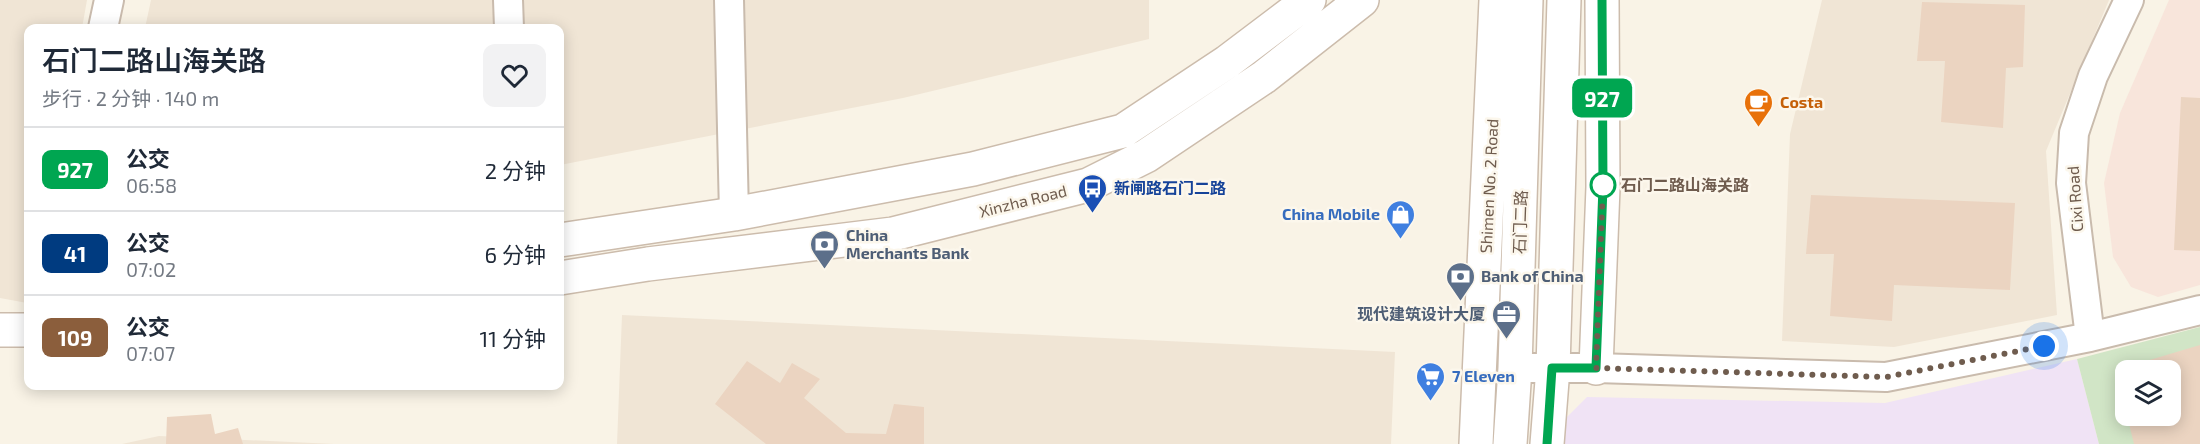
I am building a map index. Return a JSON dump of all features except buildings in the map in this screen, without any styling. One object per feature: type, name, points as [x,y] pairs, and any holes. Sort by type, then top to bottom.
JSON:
[{"type":"main road","points":[[564,239],[734,214],[973,169],[1124,131],[1227,62],[1309,0]]},
{"type":"main road","name":"Xinzha Road","points":[[564,277],[648,264],[893,234],[1088,185],[1146,156],[1264,77],[1362,0]]},
{"type":"main road","name":"Shimen No. 2 Road","points":[[1476,444],[1496,0]]},
{"type":"main road","name":"石门二路","points":[[1510,444],[1515,368],[1526,0]]},
{"type":"main road","points":[[1547,444],[1552,368],[1564,0]]},
{"type":"main road","points":[[1596,368],[1603,187],[1602,0]]},
{"type":"main road","points":[[0,330],[24,330]]},
{"type":"street","points":[[104,24],[109,0]]},
{"type":"street","points":[[508,0],[509,24]]},
{"type":"street","points":[[729,0],[734,214]]},
{"type":"street","name":"Cixi Road","points":[[2090,337],[2071,183],[2074,133],[2093,76],[2129,0]]},
{"type":"street","points":[[1515,368],[1596,368],[1886,377],[2090,337],[2200,310]]},
{"type":"shaded area","points":[[0,0],[87,0],[83,24],[24,24],[24,302],[0,298]]},
{"type":"shaded area","points":[[151,0],[1149,0],[1149,39],[903,98],[564,164],[564,24],[146,24]]},
{"type":"shaded area","points":[[1822,0],[2109,0],[2046,151],[2057,315],[1894,347],[1782,341],[1790,134]]},
{"type":"shaded area","points":[[2169,0],[2200,0],[2200,285],[2158,297],[2131,287],[2113,257],[2104,183],[2120,113]]},
{"type":"shaded area","points":[[622,315],[1395,352],[1391,444],[617,444]]},
{"type":"shaded area","points":[[2077,359],[2099,444],[1561,444],[1562,422],[1587,397],[1885,403]]},
{"type":"shaded area","points":[[159,436],[334,444],[122,444]]},
{"type":"green space","points":[[2200,327],[2200,444],[2099,444],[2077,359]]},
{"type":"bus line","name":"927","points":[[1547,444],[1552,368],[1596,368],[1603,187],[1602,0]]},
{"type":"place","name":"Costa","points":[[1759,128]]},
{"type":"place","name":"石门二路山海关路","points":[[1603,185]]},
{"type":"place","name":"新闸路石门二路","points":[[1093,214]]},
{"type":"place","name":"China Mobile","points":[[1401,240]]},
{"type":"place","name":"China Merchants Bank","points":[[825,270]]},
{"type":"place","name":"Bank of China","points":[[1460,302]]},
{"type":"place","name":"现代建筑设计大厦","points":[[1506,340]]},
{"type":"place","name":"7 Eleven","points":[[1431,402]]},
{"type":"route","points":[[1603,185],[1596,368],[1886,377],[2044,346]]}]
